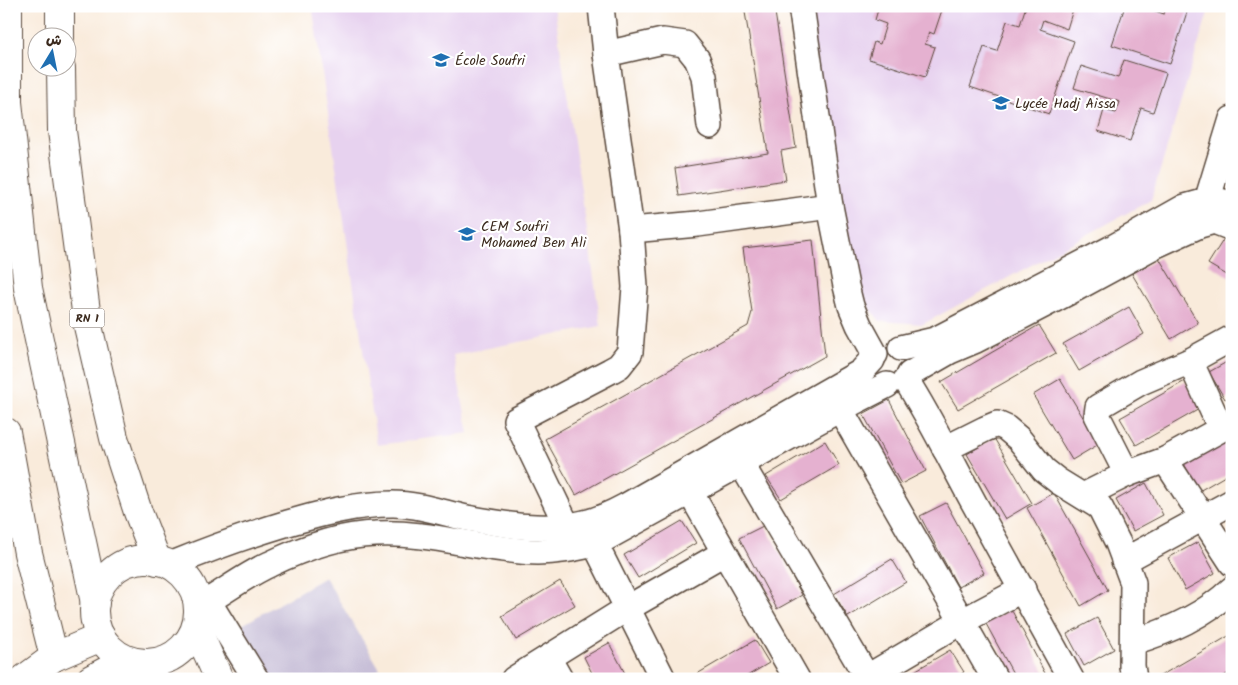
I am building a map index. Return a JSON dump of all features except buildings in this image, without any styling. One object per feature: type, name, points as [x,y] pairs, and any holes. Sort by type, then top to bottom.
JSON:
[{"type":"main road","points":[[8,6],[8,102],[28,288],[95,603],[95,621],[101,637],[113,651],[138,667]]},
{"type":"main road","points":[[60,6],[60,28]]},
{"type":"main road","name":"RN 1","points":[[61,78],[62,131],[88,326],[114,438],[138,512],[164,563]]},
{"type":"main road","points":[[6,432],[28,553],[54,657]]},
{"type":"main road","points":[[95,603],[100,587],[110,574],[124,564],[141,560],[164,563],[184,575],[193,589],[201,611],[219,679]]},
{"type":"main road","points":[[91,679],[162,660],[178,652],[190,639],[201,611]]},
{"type":"main road","points":[[24,679],[54,657],[101,637]]},
{"type":"street","points":[[601,6],[631,230],[635,287],[630,352],[619,366],[516,420],[567,526],[595,544],[626,609],[663,679]]},
{"type":"street","points":[[801,6],[830,206],[851,306],[873,357],[873,373],[876,379],[881,383],[901,380]]},
{"type":"street","points":[[606,54],[663,41],[684,44],[697,59],[704,76],[710,126]]},
{"type":"street","points":[[1189,230],[1207,201],[1232,119]]},
{"type":"street","points":[[164,563],[328,512],[366,505],[395,504],[430,509],[468,518],[530,527],[567,526],[602,518],[861,372],[884,347],[901,348],[934,340],[1114,247],[1185,207],[1207,201],[1232,204]]},
{"type":"street","points":[[631,230],[698,224],[830,206]]},
{"type":"street","points":[[256,679],[201,611],[269,564],[334,541],[367,535],[411,535],[538,552],[595,544],[840,410],[901,380],[950,351],[981,338],[1154,246],[1200,225],[1214,222],[1232,228]]},
{"type":"street","points":[[1127,474],[1097,414],[1098,407],[1141,382],[1190,361],[1232,338]]},
{"type":"street","points":[[901,348],[912,362],[901,380]]},
{"type":"street","points":[[1083,496],[1127,474],[1165,460],[1226,427],[1190,361]]},
{"type":"street","points":[[901,380],[923,406],[1071,679]]},
{"type":"street","points":[[840,410],[995,679]]},
{"type":"street","points":[[945,449],[998,424],[1019,439],[1044,470],[1100,507],[1118,543],[1133,583],[1132,666],[1134,679]]},
{"type":"street","points":[[1165,460],[1232,563]]},
{"type":"street","points":[[742,465],[866,678],[961,622],[1023,589]]},
{"type":"street","points":[[690,492],[797,679]]},
{"type":"street","points":[[1124,561],[1232,502]]},
{"type":"street","points":[[514,679],[554,668],[626,609],[724,554]]},
{"type":"street","points":[[1133,642],[1156,635],[1201,615],[1232,589]]},
{"type":"shaded area","name":"CEM Soufri Mohamed Ben Ali","points":[[346,6],[554,6],[601,326],[453,355],[469,433],[377,445],[313,11]]},
{"type":"shaded area","name":"Lycée Hadj Aissa","points":[[808,6],[1210,6],[1151,200],[923,324],[880,321],[846,278]]},
{"type":"shaded area","points":[[325,577],[380,669],[363,679],[267,679],[237,628]]},
{"type":"place","name":"École Soufri","points":[[441,60]]},
{"type":"place","name":"Lycée Hadj Aissa","points":[[1001,103]]},
{"type":"place","name":"CEM Soufri Mohamed Ben Ali","points":[[467,234]]}]
